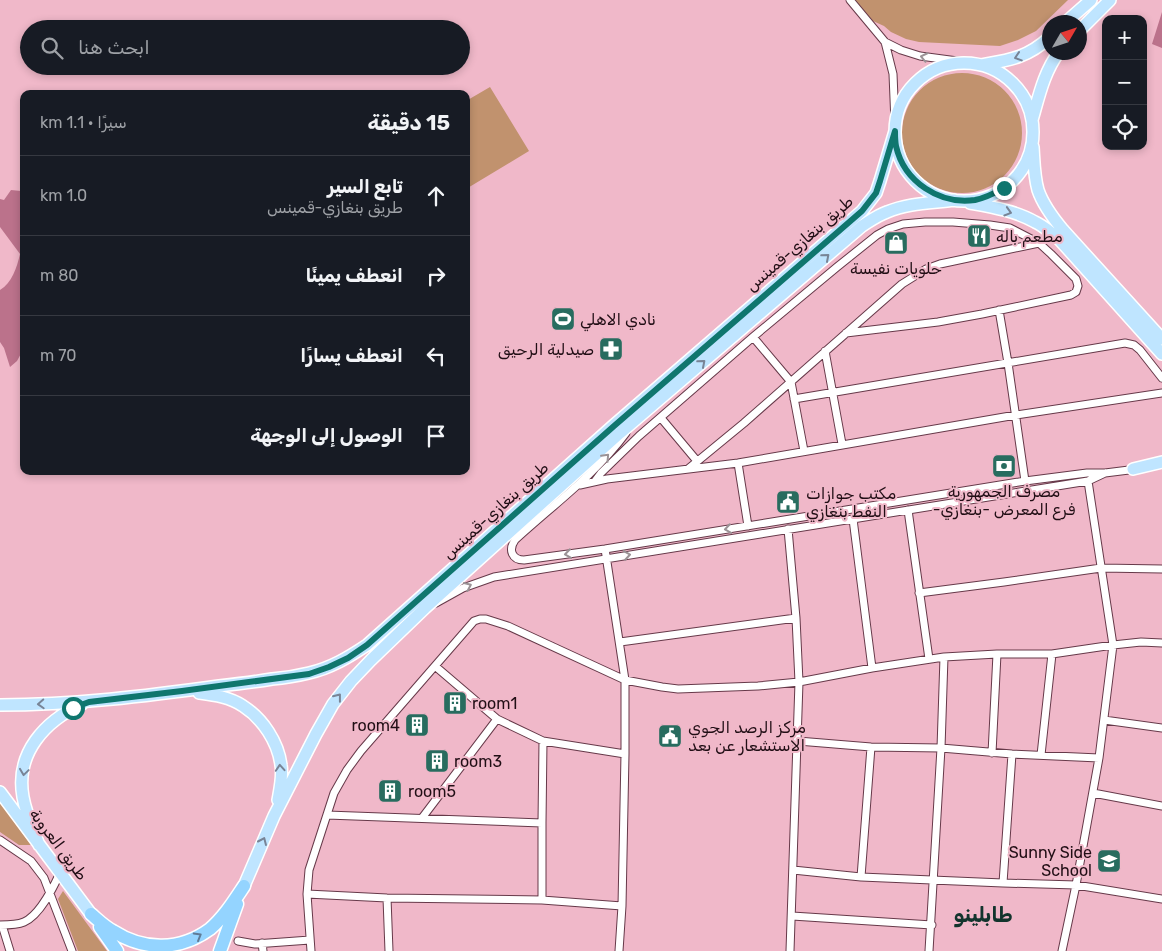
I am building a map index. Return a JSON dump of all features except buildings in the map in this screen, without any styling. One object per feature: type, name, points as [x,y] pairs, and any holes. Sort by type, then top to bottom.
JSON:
[{"type":"highway","points":[[91,914],[112,931],[135,943],[159,947],[180,946],[210,929],[228,909],[244,886]]},
{"type":"highway","points":[[220,951],[244,886]]},
{"type":"highway","points":[[91,914],[117,951]]},
{"type":"main road","points":[[1074,15],[1090,0]]},
{"type":"main road","points":[[1087,23],[1110,0]]},
{"type":"main road","points":[[981,65],[1020,57],[1042,44]]},
{"type":"main road","points":[[1032,121],[1043,82],[1054,60]]},
{"type":"main road","points":[[1162,339],[1051,215],[1038,192],[1034,169],[1032,121],[1028,106],[1020,92],[1009,80],[996,71],[981,65],[965,62],[937,68],[916,81],[904,96],[898,109],[895,127],[896,147],[902,163],[912,177],[924,188],[938,196],[1008,212],[1034,221],[1045,228],[1058,238],[1162,354]]},
{"type":"main road","name":"طريق بنغازي-قمينس","points":[[0,705],[89,702],[309,674],[342,661],[367,645],[621,419],[862,211],[876,193],[895,127]]},
{"type":"main road","points":[[244,886],[274,816],[333,704],[350,681],[424,608],[634,421],[862,226],[886,212],[901,207],[915,204],[976,200],[1004,188],[1024,166],[1030,152],[1032,138]]},
{"type":"main road","points":[[1133,469],[1162,462]]},
{"type":"main road","points":[[182,691],[220,696],[242,705],[260,720],[274,741],[282,766],[280,788],[274,816]]},
{"type":"main road","points":[[39,845],[23,797],[23,772],[30,748],[42,731],[73,708],[89,702]]},
{"type":"main road","name":"طريق العروبة","points":[[0,792],[91,914]]},
{"type":"street","points":[[850,0],[886,42],[920,56],[965,62]]},
{"type":"street","points":[[886,42],[893,74],[895,127]]},
{"type":"street","points":[[594,481],[639,436],[753,337],[837,267],[888,228],[903,224],[953,222],[1010,228],[1039,243],[1076,279],[1078,286],[1078,290],[1071,295],[999,310],[938,322],[846,333]]},
{"type":"street","points":[[688,469],[744,423],[902,284],[926,269],[947,262],[1039,243]]},
{"type":"street","points":[[999,310],[1026,481]]},
{"type":"street","points":[[753,337],[791,382],[804,451]]},
{"type":"street","points":[[794,399],[1120,344],[1134,344],[1162,378]]},
{"type":"street","points":[[825,351],[842,444]]},
{"type":"street","points":[[578,485],[594,481],[738,463],[1016,415],[1162,394]]},
{"type":"street","points":[[661,418],[698,462]]},
{"type":"street","points":[[634,421],[615,447],[578,485],[515,540],[511,546],[511,552],[515,558],[521,560],[606,549],[1026,481],[1087,473],[1105,474]]},
{"type":"street","points":[[738,463],[748,526]]},
{"type":"street","points":[[424,608],[463,588],[494,577],[1088,481],[1105,474],[1133,469],[1162,469]]},
{"type":"street","points":[[1062,951],[1099,758],[1113,644],[1088,481]]},
{"type":"street","points":[[948,494],[946,499],[948,504]]},
{"type":"street","points":[[928,497],[929,507]]},
{"type":"street","points":[[908,510],[929,659]]},
{"type":"street","points":[[853,519],[872,668]]},
{"type":"street","points":[[788,529],[796,618],[799,682],[790,951]]},
{"type":"street","points":[[606,549],[625,680],[626,754],[619,951]]},
{"type":"street","points":[[919,592],[1101,568],[1162,569]]},
{"type":"street","points":[[620,642],[796,618]]},
{"type":"street","points":[[311,951],[307,894],[310,870],[334,793],[347,770],[361,751],[474,621],[486,619],[520,631],[625,680],[678,689],[758,686],[799,682],[944,657],[997,654],[1052,654],[1113,644],[1162,643]]},
{"type":"street","points":[[992,753],[997,654]]},
{"type":"street","points":[[1041,755],[1052,654]]},
{"type":"street","points":[[930,951],[944,657]]},
{"type":"street","points":[[436,666],[497,719],[543,740],[626,754]]},
{"type":"street","points":[[422,818],[497,719]]},
{"type":"street","points":[[1104,720],[1162,728]]},
{"type":"street","points":[[542,900],[543,740]]},
{"type":"street","points":[[798,741],[871,747],[941,748],[992,753],[1099,758]]},
{"type":"street","points":[[861,877],[871,747]]},
{"type":"street","points":[[1004,883],[1012,754]]},
{"type":"street","points":[[1093,793],[1162,806]]},
{"type":"street","points":[[327,815],[542,823]]},
{"type":"street","points":[[0,840],[30,861],[44,878],[72,951]]},
{"type":"street","points":[[793,870],[861,877],[1076,884],[1162,899]]},
{"type":"street","points":[[10,951],[1,925],[24,922],[32,917],[40,909],[60,873]]},
{"type":"street","points":[[307,894],[387,898],[542,900],[622,906]]},
{"type":"street","points":[[387,898],[389,951]]},
{"type":"street","points":[[792,916],[932,925]]},
{"type":"street","points":[[238,941],[263,947],[310,940]]},
{"type":"shaded area","points":[[855,0],[1068,0],[1053,15],[1042,15],[1042,25],[1036,31],[1000,46],[919,42],[906,39],[873,21]]},
{"type":"shaded area","points":[[1162,12],[1162,48],[1152,44]]},
{"type":"shaded area","points":[[962,73],[985,78],[995,83],[1004,91],[1012,100],[1017,110],[1022,133],[1017,156],[1012,166],[1004,175],[995,183],[985,188],[962,193],[939,188],[929,183],[920,175],[912,166],[907,156],[902,133],[907,110],[912,100],[920,91],[929,83],[939,78]]},
{"type":"shaded area","points":[[490,87],[529,151],[470,187],[470,99]]},
{"type":"shaded area","points":[[11,190],[20,191],[20,254],[0,227],[0,199],[4,200]]},
{"type":"shaded area","points":[[20,254],[20,355],[10,367],[0,342],[0,290],[8,283],[16,269]]},
{"type":"shaded area","points":[[0,802],[31,845],[19,845],[0,832]]},
{"type":"shaded area","points":[[63,891],[107,951],[78,951],[58,899]]},
{"type":"place","name":"مطعم باله","points":[[979,236]]},
{"type":"place","name":"حلويات نفيسة","points":[[896,243]]},
{"type":"place","name":"نادي الاهلي","points":[[563,319]]},
{"type":"place","name":"صيدلية الرحيق","points":[[611,349]]},
{"type":"place","name":"مصرف الجمهورية -فرع المعرض -بنغازي","points":[[1004,466]]},
{"type":"place","name":"مكتب جوازات النفط بنغازي","points":[[788,502]]},
{"type":"place","name":"room1","points":[[455,703]]},
{"type":"place","name":"room4","points":[[417,725]]},
{"type":"place","name":"مركز الرصد الجوي الاستشعار عن بعد","points":[[670,736]]},
{"type":"place","name":"room3","points":[[437,761]]},
{"type":"place","name":"room5","points":[[390,791]]},
{"type":"place","name":"Sunny Side School","points":[[1109,861]]},
{"type":"district","name":"طابلينو","points":[[983,915]]},
{"type":"route","points":[[73,708],[89,702],[309,674],[348,658],[367,645],[614,426],[862,211],[876,193],[895,131],[896,147],[902,163],[912,177],[924,188],[938,196],[961,201],[976,200],[1004,188]]}]
